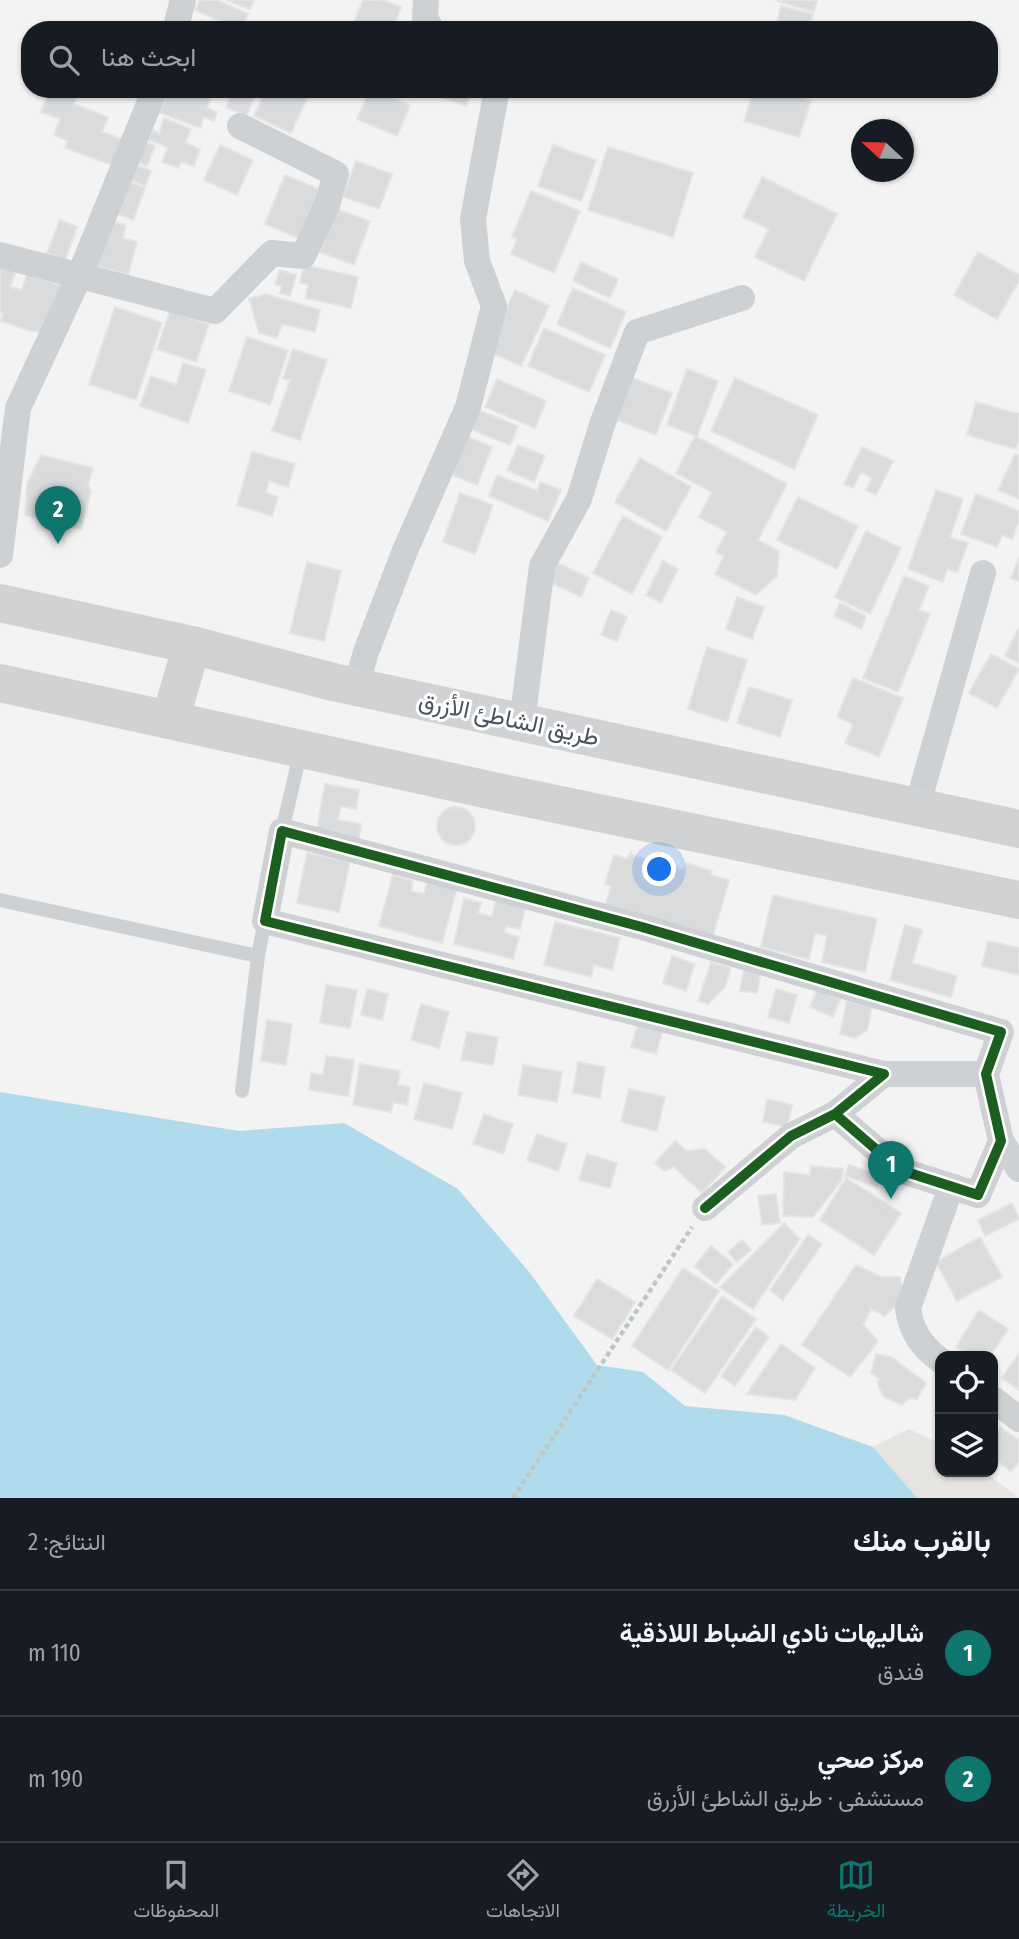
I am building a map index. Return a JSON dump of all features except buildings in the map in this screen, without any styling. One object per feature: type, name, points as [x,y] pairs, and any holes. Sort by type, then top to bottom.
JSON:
[{"type":"main road","name":"طريق الشاطئ الأزرق","points":[[0,603],[192,645],[356,687],[1019,829]]},
{"type":"main road","points":[[170,720],[192,645]]},
{"type":"main road","points":[[0,683],[498,792],[1019,900]]},
{"type":"street","points":[[177,21],[183,0]]},
{"type":"street","points":[[426,0],[427,21]]},
{"type":"street","points":[[0,555],[18,408],[79,276],[151,98]]},
{"type":"street","points":[[356,687],[366,652],[404,553],[468,407],[494,306],[477,261],[472,219],[494,98]]},
{"type":"street","points":[[0,255],[215,311],[272,253],[303,256],[327,205],[336,174],[240,126]]},
{"type":"street","points":[[522,722],[542,566],[579,499],[603,422],[637,332],[742,298]]},
{"type":"street","points":[[917,807],[983,573]]},
{"type":"street","points":[[986,1074],[884,1074],[265,921],[282,831],[642,928],[1001,1032],[986,1074],[1002,1141],[1019,1169]]},
{"type":"street","points":[[705,1208],[790,1136],[835,1114],[884,1074]]},
{"type":"street","points":[[835,1114],[900,1170],[978,1195],[1002,1141]]},
{"type":"street","points":[[935,1356],[911,1328],[908,1308],[951,1187]]},
{"type":"street","points":[[998,1403],[1019,1419]]},
{"type":"lane","points":[[282,831],[301,749]]},
{"type":"lane","points":[[0,900],[258,956]]},
{"type":"lane","points":[[242,1090],[258,956],[265,921]]},
{"type":"path","points":[[513,1498],[705,1208]]},
{"type":"sand","points":[[909,1429],[935,1442],[935,1477],[992,1477],[1019,1498],[917,1498],[873,1447]]},
{"type":"water","points":[[0,1092],[239,1131],[344,1123],[458,1189],[530,1273],[597,1365],[643,1372],[685,1406],[784,1415],[873,1447],[917,1498],[0,1498]]},
{"type":"cycle path","points":[[705,1208],[791,1136],[835,1114],[900,1170],[978,1195],[1001,1141],[986,1074],[1001,1032],[642,927],[282,831],[265,921],[884,1074],[835,1114]]},
{"type":"place","name":"مركز صحي","points":[[58,544]]},
{"type":"place","name":"شاليهات نادي الضباط اللاذقية","points":[[891,1199]]}]
